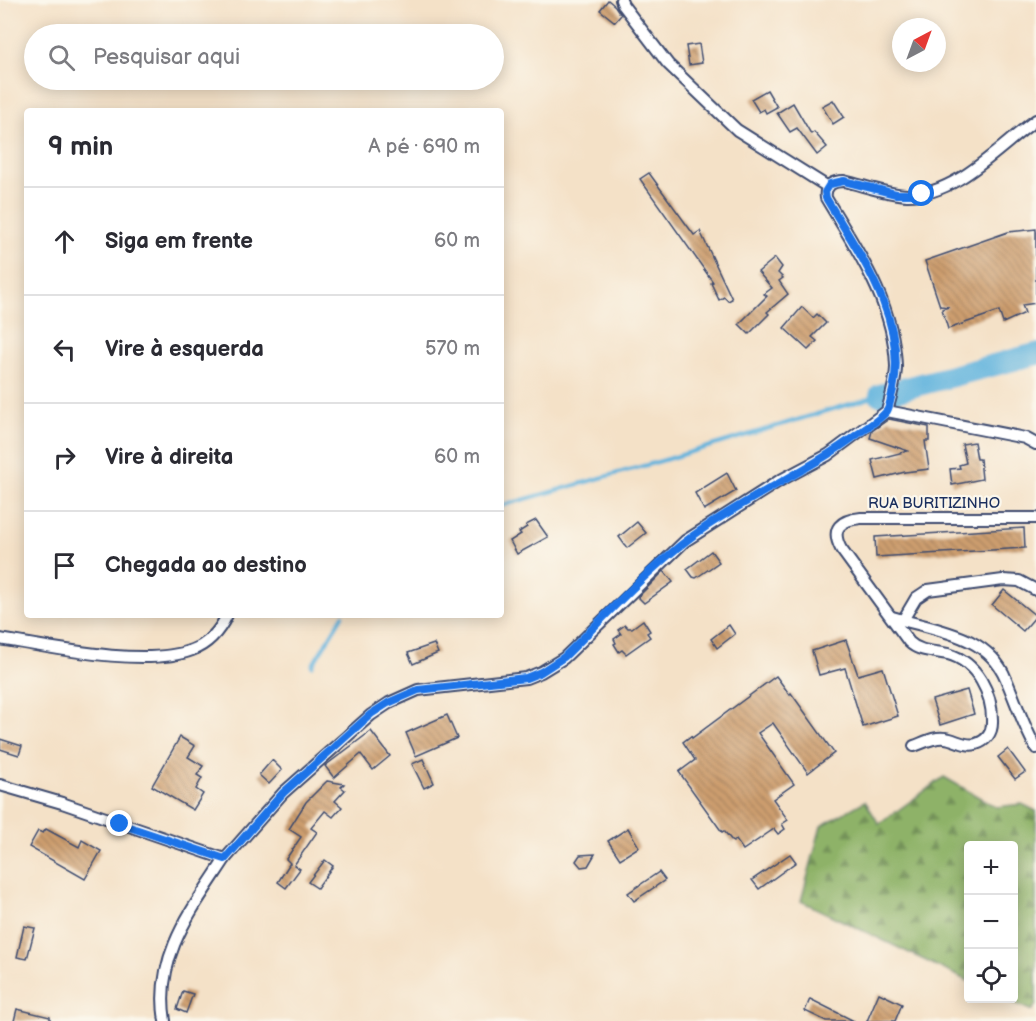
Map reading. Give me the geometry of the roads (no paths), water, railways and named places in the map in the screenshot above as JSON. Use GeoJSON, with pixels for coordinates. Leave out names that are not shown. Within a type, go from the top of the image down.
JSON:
{"type":"FeatureCollection","features":[{"type":"Feature","properties":{"kind":"street"},"geometry":{"type":"LineString","coordinates":[[621,0],[668,64],[737,130],[828,187]]}},
{"type":"Feature","properties":{"kind":"street"},"geometry":{"type":"LineString","coordinates":[[165,1021],[163,985],[165,969],[175,940],[225,859],[283,793],[371,714],[388,703],[418,690],[526,678],[553,665],[685,541],[769,487],[828,455],[887,411],[896,367],[888,312],[870,273],[826,198],[825,192],[828,187],[836,181],[844,181],[909,195],[942,189],[961,178],[1036,120]]}},
{"type":"Feature","properties":{"kind":"street"},"geometry":{"type":"LineString","coordinates":[[887,411],[1025,438],[1036,444]]}},
{"type":"Feature","properties":{"kind":"street","name":"RUA BURITIZINHO"},"geometry":{"type":"LineString","coordinates":[[897,619],[841,549],[836,538],[837,530],[844,522],[861,518],[1036,518]]}},
{"type":"Feature","properties":{"kind":"street"},"geometry":{"type":"LineString","coordinates":[[897,619],[915,598],[928,590],[1003,580],[1019,581],[1036,590]]}},
{"type":"Feature","properties":{"kind":"street"},"geometry":{"type":"LineString","coordinates":[[0,639],[92,654],[141,657],[179,654],[203,645],[216,634],[225,618]]}},
{"type":"Feature","properties":{"kind":"street"},"geometry":{"type":"LineString","coordinates":[[897,619],[915,647],[956,657],[973,668],[985,688],[991,709],[991,732],[974,745],[937,738],[914,746]]}},
{"type":"Feature","properties":{"kind":"street"},"geometry":{"type":"LineString","coordinates":[[897,619],[968,639],[988,652],[1006,678],[1020,717],[1036,748]]}},
{"type":"Feature","properties":{"kind":"street"},"geometry":{"type":"LineString","coordinates":[[0,785],[62,803],[225,859]]}},
{"type":"Feature","properties":{"kind":"waterway"},"geometry":{"type":"LineString","coordinates":[[880,395],[1036,354]]}},
{"type":"Feature","properties":{"kind":"waterway"},"geometry":{"type":"LineString","coordinates":[[504,505],[880,395]]}},
{"type":"Feature","properties":{"kind":"waterway"},"geometry":{"type":"LineString","coordinates":[[312,666],[341,618]]}}]}
